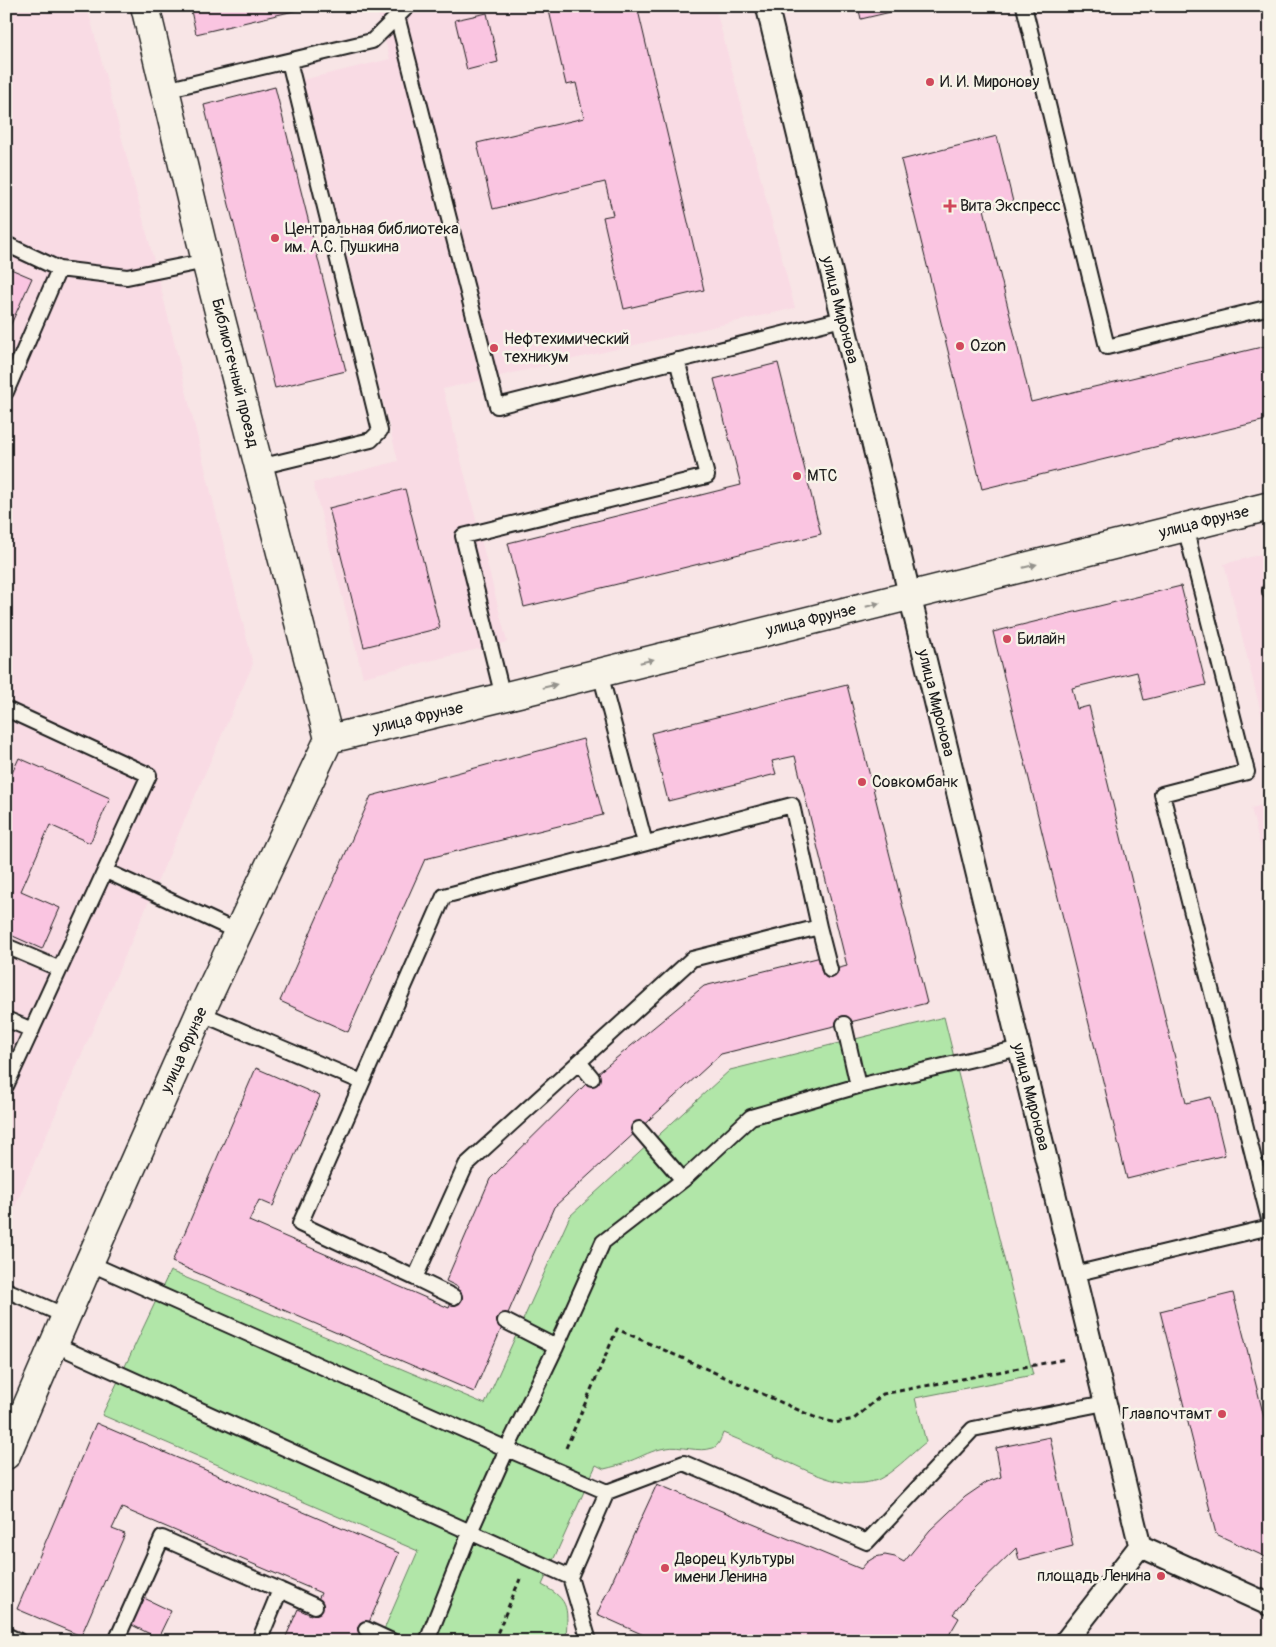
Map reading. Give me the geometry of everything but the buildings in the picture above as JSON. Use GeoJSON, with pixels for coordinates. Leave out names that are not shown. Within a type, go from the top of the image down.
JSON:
{"type":"FeatureCollection","features":[{"type":"Feature","properties":{"kind":"street","name":"Библиотечный проезд"},"geometry":{"type":"LineString","coordinates":[[145,6],[206,261],[328,739]]}},
{"type":"Feature","properties":{"kind":"street","name":"улица Миронова"},"geometry":{"type":"LineString","coordinates":[[767,6],[1140,1546]]}},
{"type":"Feature","properties":{"kind":"street","name":"улица Фрунзе"},"geometry":{"type":"LineString","coordinates":[[6,1455],[200,1013],[328,739],[503,698],[1270,506]]}},
{"type":"Feature","properties":{"kind":"street"},"geometry":{"type":"LineString","coordinates":[[1066,1641],[1140,1546],[1270,1605]]}},
{"type":"Feature","properties":{"kind":"lane"},"geometry":{"type":"LineString","coordinates":[[165,90],[372,41],[408,6]]}},
{"type":"Feature","properties":{"kind":"lane"},"geometry":{"type":"LineString","coordinates":[[1024,6],[1107,347],[1270,307]]}},
{"type":"Feature","properties":{"kind":"lane"},"geometry":{"type":"LineString","coordinates":[[397,16],[497,406],[842,319]]}},
{"type":"Feature","properties":{"kind":"lane"},"geometry":{"type":"LineString","coordinates":[[259,467],[371,440],[380,430],[289,61]]}},
{"type":"Feature","properties":{"kind":"lane"},"geometry":{"type":"LineString","coordinates":[[6,244],[59,269],[127,277],[206,261]]}},
{"type":"Feature","properties":{"kind":"lane"},"geometry":{"type":"LineString","coordinates":[[6,392],[59,269]]}},
{"type":"Feature","properties":{"kind":"lane"},"geometry":{"type":"LineString","coordinates":[[503,698],[463,536],[707,476],[676,360]]}},
{"type":"Feature","properties":{"kind":"lane"},"geometry":{"type":"LineString","coordinates":[[1074,1274],[1270,1225],[1162,794],[1247,772],[1185,527]]}},
{"type":"Feature","properties":{"kind":"lane"},"geometry":{"type":"LineString","coordinates":[[600,673],[645,843]]}},
{"type":"Feature","properties":{"kind":"lane"},"geometry":{"type":"LineString","coordinates":[[6,710],[149,775],[6,1086]]}},
{"type":"Feature","properties":{"kind":"lane"},"geometry":{"type":"LineString","coordinates":[[454,1296],[300,1224],[444,896],[792,805],[830,970]]}},
{"type":"Feature","properties":{"kind":"lane"},"geometry":{"type":"LineString","coordinates":[[106,871],[238,932]]}},
{"type":"Feature","properties":{"kind":"lane"},"geometry":{"type":"LineString","coordinates":[[415,1278],[466,1165],[692,959],[819,927]]}},
{"type":"Feature","properties":{"kind":"lane"},"geometry":{"type":"LineString","coordinates":[[6,946],[60,969]]}},
{"type":"Feature","properties":{"kind":"lane"},"geometry":{"type":"LineString","coordinates":[[200,1013],[362,1082]]}},
{"type":"Feature","properties":{"kind":"lane"},"geometry":{"type":"LineString","coordinates":[[6,1019],[32,1030]]}},
{"type":"Feature","properties":{"kind":"lane"},"geometry":{"type":"LineString","coordinates":[[844,1024],[858,1086]]}},
{"type":"Feature","properties":{"kind":"lane"},"geometry":{"type":"LineString","coordinates":[[427,1641],[470,1532],[603,1242],[683,1180],[751,1117],[858,1086],[1020,1048]]}},
{"type":"Feature","properties":{"kind":"lane"},"geometry":{"type":"LineString","coordinates":[[578,1062],[592,1078]]}},
{"type":"Feature","properties":{"kind":"lane"},"geometry":{"type":"LineString","coordinates":[[639,1129],[683,1180]]}},
{"type":"Feature","properties":{"kind":"lane"},"geometry":{"type":"LineString","coordinates":[[89,1263],[607,1492],[684,1463],[867,1542],[973,1430],[1105,1403]]}},
{"type":"Feature","properties":{"kind":"lane"},"geometry":{"type":"LineString","coordinates":[[6,1290],[66,1316]]}},
{"type":"Feature","properties":{"kind":"lane"},"geometry":{"type":"LineString","coordinates":[[505,1321],[556,1347]]}},
{"type":"Feature","properties":{"kind":"lane"},"geometry":{"type":"LineString","coordinates":[[54,1344],[570,1577]]}},
{"type":"Feature","properties":{"kind":"lane"},"geometry":{"type":"LineString","coordinates":[[589,1641],[570,1577],[607,1492]]}},
{"type":"Feature","properties":{"kind":"lane"},"geometry":{"type":"LineString","coordinates":[[116,1641],[162,1538],[315,1606]]}},
{"type":"Feature","properties":{"kind":"lane"},"geometry":{"type":"LineString","coordinates":[[259,1641],[280,1590]]}},
{"type":"Feature","properties":{"kind":"lane"},"geometry":{"type":"LineString","coordinates":[[366,1629],[392,1641]]}},
{"type":"Feature","properties":{"kind":"lane"},"geometry":{"type":"LineString","coordinates":[[6,1635],[20,1641]]}},
{"type":"Feature","properties":{"kind":"path"},"geometry":{"type":"LineString","coordinates":[[556,1470],[617,1329],[814,1417],[835,1424],[854,1419],[883,1394],[1093,1354]]}},
{"type":"Feature","properties":{"kind":"path"},"geometry":{"type":"LineString","coordinates":[[494,1641],[528,1558]]}},
{"type":"Feature","properties":{"kind":"shaded area"},"geometry":{"type":"Polygon","coordinates":[[[6,6],[87,6],[157,272],[253,664],[6,1227],[6,6]]]}},
{"type":"Feature","properties":{"kind":"shaded area","name":"Нефтехимический техникум"},"geometry":{"type":"Polygon","coordinates":[[[376,6],[715,6],[795,308],[443,389],[507,642],[363,677],[313,483],[398,461],[302,80],[390,59],[376,6]]]}},
{"type":"Feature","properties":{"kind":"shaded area"},"geometry":{"type":"Polygon","coordinates":[[[1270,552],[1270,749],[1224,564],[1270,552]]]}},
{"type":"Feature","properties":{"kind":"shaded area"},"geometry":{"type":"Polygon","coordinates":[[[1270,803],[1270,885],[1251,808],[1270,803]]]}},
{"type":"Feature","properties":{"kind":"green space"},"geometry":{"type":"Polygon","coordinates":[[[944,1017],[1033,1375],[915,1398],[926,1442],[893,1470],[874,1481],[849,1483],[825,1478],[723,1433],[718,1444],[713,1448],[701,1450],[672,1447],[604,1469],[596,1465],[542,1585],[559,1596],[566,1607],[566,1641],[379,1641],[418,1551],[102,1415],[170,1271],[485,1404],[570,1216],[730,1070],[944,1017]]]}},
{"type":"Feature","properties":{"kind":"place","name":"И. И. Миронову"},"geometry":{"type":"Point","coordinates":[930,82]}},
{"type":"Feature","properties":{"kind":"place","name":"Вита Экспресс"},"geometry":{"type":"Point","coordinates":[950,206]}},
{"type":"Feature","properties":{"kind":"place","name":"Центральная библиотека им. А.С. Пушкина"},"geometry":{"type":"Point","coordinates":[275,238]}},
{"type":"Feature","properties":{"kind":"place","name":"Ozon"},"geometry":{"type":"Point","coordinates":[960,346]}},
{"type":"Feature","properties":{"kind":"place","name":"Нефтехимический техникум"},"geometry":{"type":"Point","coordinates":[494,348]}},
{"type":"Feature","properties":{"kind":"place","name":"МТС"},"geometry":{"type":"Point","coordinates":[797,476]}},
{"type":"Feature","properties":{"kind":"place","name":"Билайн"},"geometry":{"type":"Point","coordinates":[1007,639]}},
{"type":"Feature","properties":{"kind":"place","name":"Совкомбанк"},"geometry":{"type":"Point","coordinates":[862,782]}},
{"type":"Feature","properties":{"kind":"place","name":"Главпочтамт"},"geometry":{"type":"Point","coordinates":[1222,1414]}},
{"type":"Feature","properties":{"kind":"place","name":"Дворец Культуры имени Ленина"},"geometry":{"type":"Point","coordinates":[665,1568]}},
{"type":"Feature","properties":{"kind":"place","name":"площадь Ленина"},"geometry":{"type":"Point","coordinates":[1161,1576]}}]}
